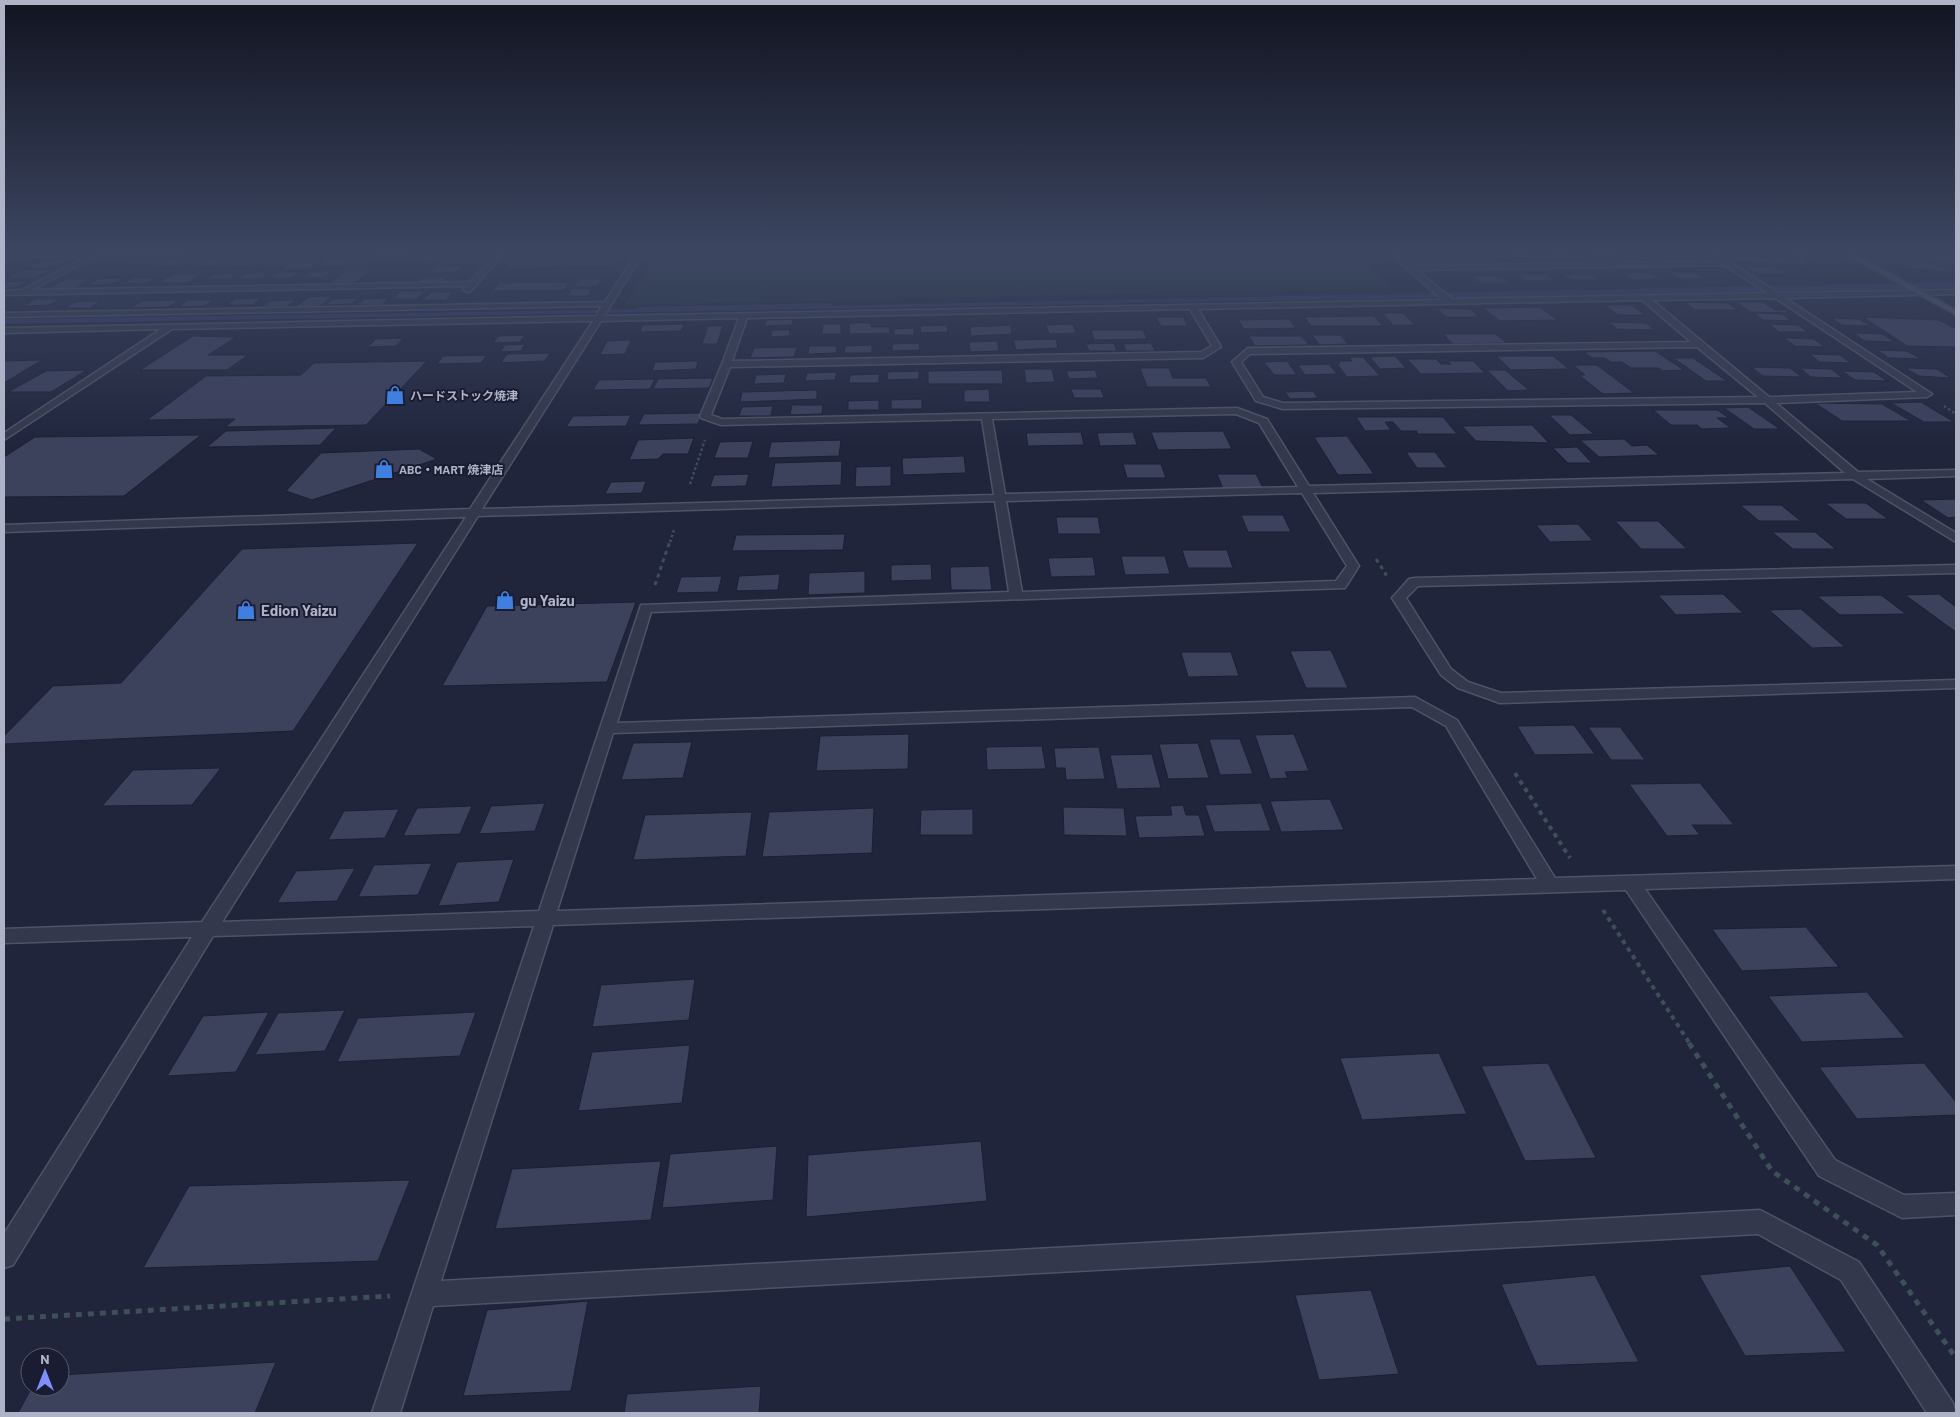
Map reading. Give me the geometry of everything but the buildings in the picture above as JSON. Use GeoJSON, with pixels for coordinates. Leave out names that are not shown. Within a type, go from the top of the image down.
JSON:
{"type":"FeatureCollection","features":[{"type":"Feature","properties":{"kind":"street"},"geometry":{"type":"LineString","coordinates":[[437,320],[442,315]]}},
{"type":"Feature","properties":{"kind":"street"},"geometry":{"type":"LineString","coordinates":[[4,1256],[208,928],[601,315]]}},
{"type":"Feature","properties":{"kind":"street"},"geometry":{"type":"LineString","coordinates":[[4,330],[738,315]]}},
{"type":"Feature","properties":{"kind":"street"},"geometry":{"type":"LineString","coordinates":[[386,1413],[646,608],[1340,585],[1353,566],[1263,421],[1237,411],[721,422],[705,416],[727,364],[744,315]]}},
{"type":"Feature","properties":{"kind":"street"},"geometry":{"type":"LineString","coordinates":[[727,364],[1203,355],[1217,347],[1198,315]]}},
{"type":"Feature","properties":{"kind":"street"},"geometry":{"type":"LineString","coordinates":[[1664,315],[1857,477],[1956,538]]}},
{"type":"Feature","properties":{"kind":"street"},"geometry":{"type":"LineString","coordinates":[[1698,344],[1248,351],[1236,362],[1259,399],[1283,406],[1767,400],[1927,394],[1806,315]]}},
{"type":"Feature","properties":{"kind":"street"},"geometry":{"type":"LineString","coordinates":[[4,437],[170,326]]}},
{"type":"Feature","properties":{"kind":"street"},"geometry":{"type":"LineString","coordinates":[[986,417],[1016,595]]}},
{"type":"Feature","properties":{"kind":"street"},"geometry":{"type":"LineString","coordinates":[[4,429],[16,429]]}},
{"type":"Feature","properties":{"kind":"street"},"geometry":{"type":"LineString","coordinates":[[4,528],[474,513],[1956,473]]}},
{"type":"Feature","properties":{"kind":"street"},"geometry":{"type":"LineString","coordinates":[[1956,569],[1414,582],[1400,598],[1446,672],[1463,685],[1500,698],[1956,684]]}},
{"type":"Feature","properties":{"kind":"street"},"geometry":{"type":"LineString","coordinates":[[608,728],[1415,702],[1452,723],[1550,885]]}},
{"type":"Feature","properties":{"kind":"street"},"geometry":{"type":"LineString","coordinates":[[4,936],[1956,872]]}},
{"type":"Feature","properties":{"kind":"street"},"geometry":{"type":"LineString","coordinates":[[1630,882],[1827,1168],[1902,1207],[1956,1204]]}},
{"type":"Feature","properties":{"kind":"street"},"geometry":{"type":"LineString","coordinates":[[426,1294],[1760,1222],[1850,1271],[1943,1413]]}},
{"type":"Feature","properties":{"kind":"path"},"geometry":{"type":"LineString","coordinates":[[1371,551],[1386,574],[1381,581]]}},
{"type":"Feature","properties":{"kind":"path"},"geometry":{"type":"LineString","coordinates":[[1514,770],[1772,1171],[1877,1245],[1956,1358]]}},
{"type":"Feature","properties":{"kind":"path"},"geometry":{"type":"LineString","coordinates":[[4,1318],[426,1294]]}},
{"type":"Feature","properties":{"kind":"water"},"geometry":{"type":"Polygon","coordinates":[[[258,315],[485,315],[4,324],[4,319],[258,315]]]}},
{"type":"Feature","properties":{"kind":"place","name":"ハードストック焼津"},"geometry":{"type":"Point","coordinates":[395,395]}},
{"type":"Feature","properties":{"kind":"place","name":"ABC・MART 焼津店"},"geometry":{"type":"Point","coordinates":[384,469]}},
{"type":"Feature","properties":{"kind":"place","name":"gu Yaizu"},"geometry":{"type":"Point","coordinates":[505,600]}},
{"type":"Feature","properties":{"kind":"place","name":"Edion Yaizu"},"geometry":{"type":"Point","coordinates":[246,610]}}]}
